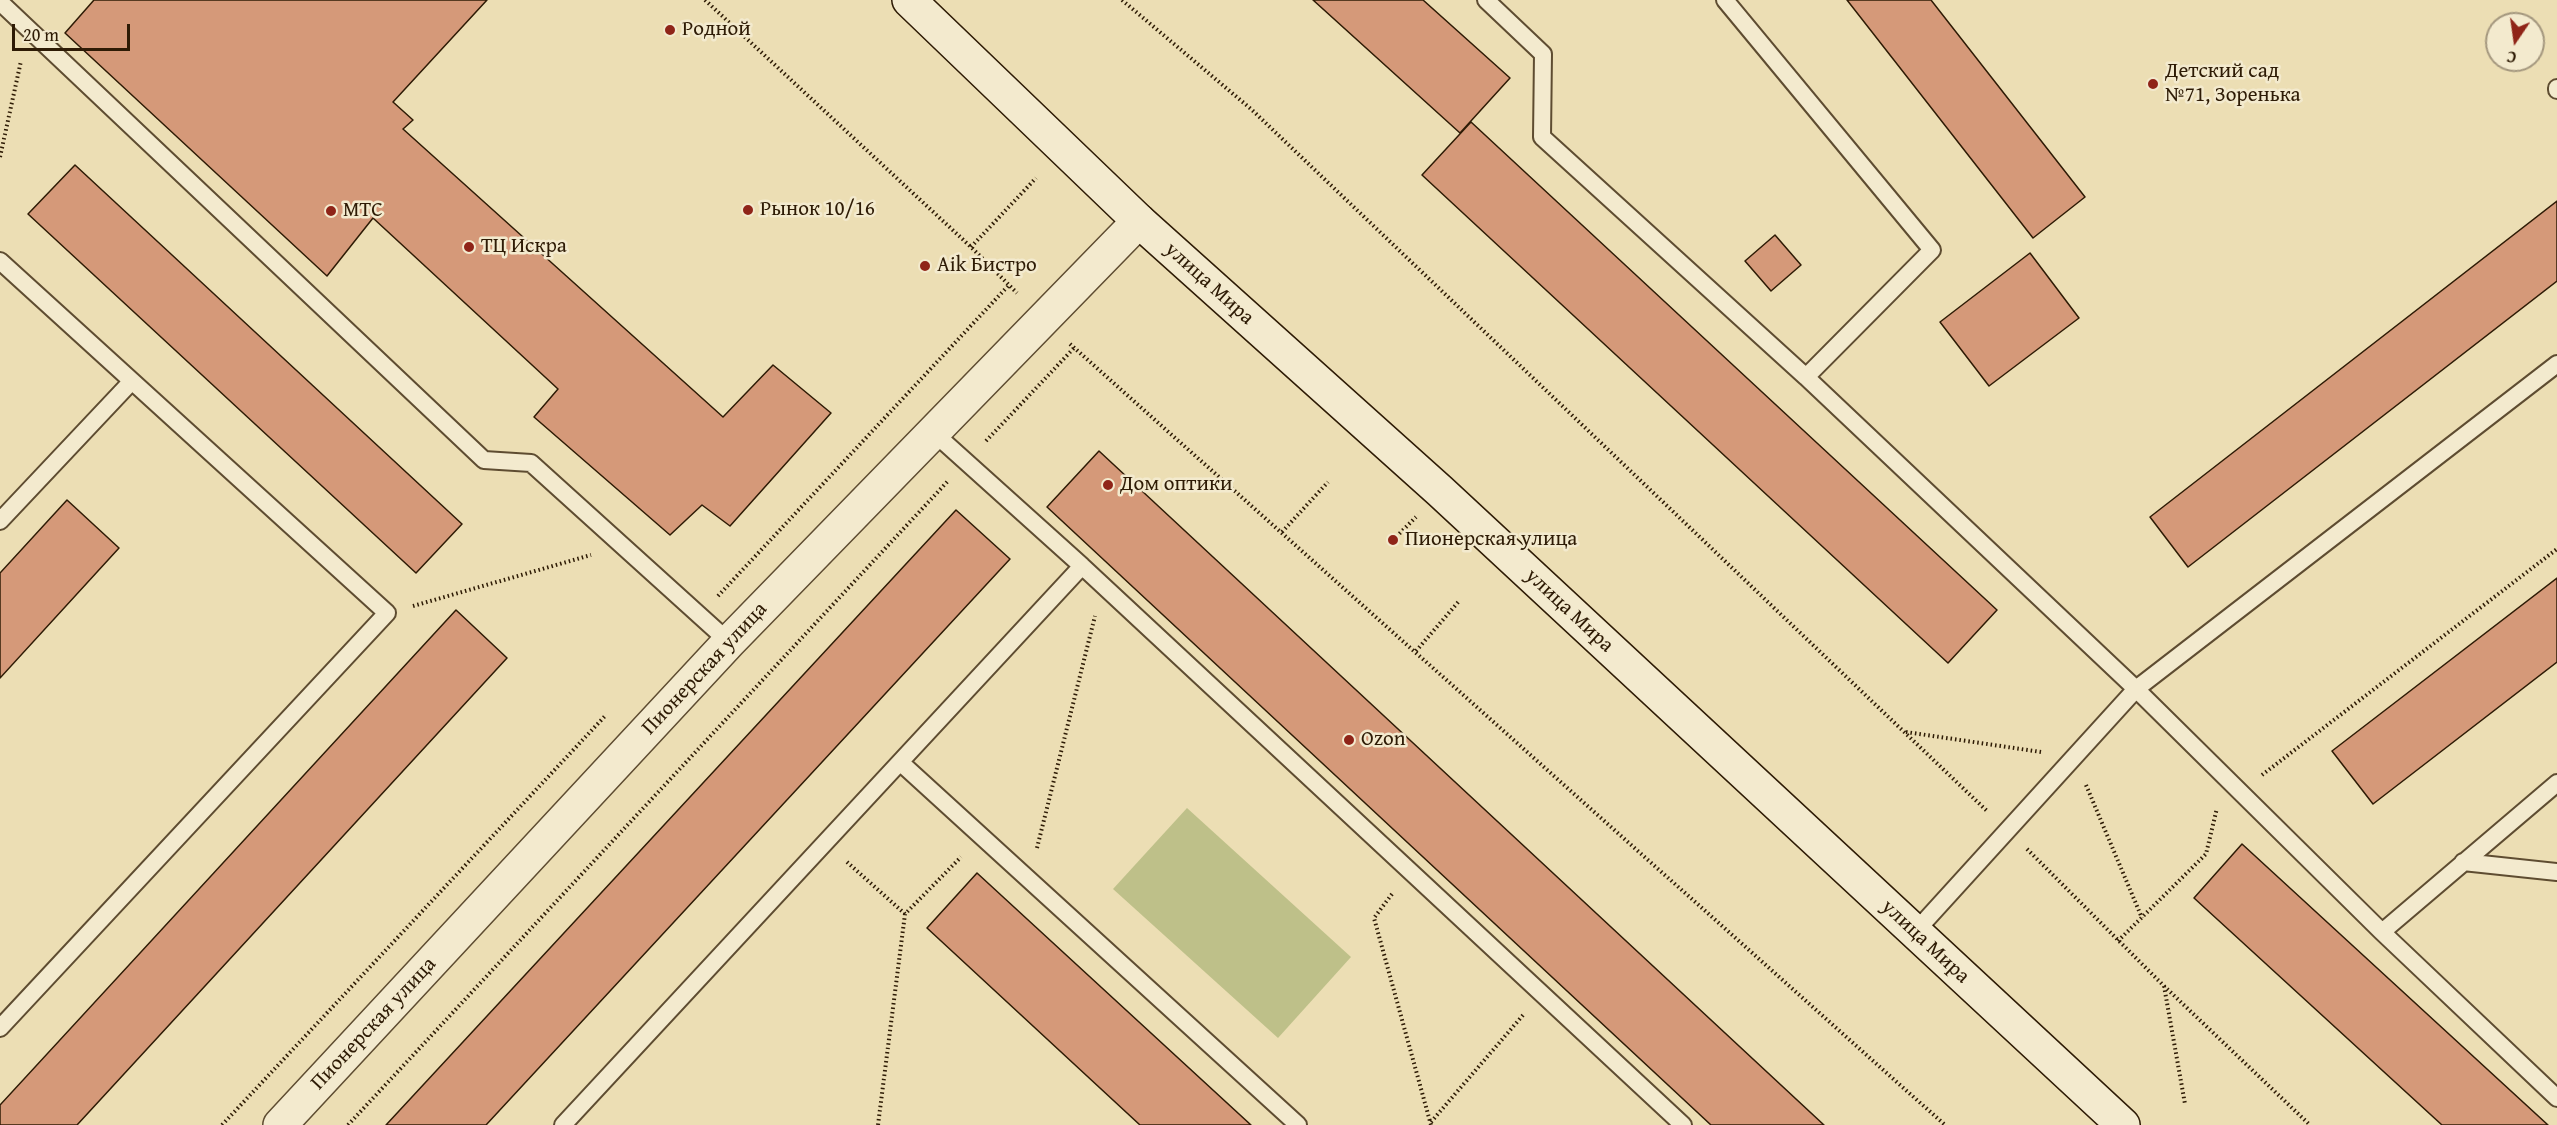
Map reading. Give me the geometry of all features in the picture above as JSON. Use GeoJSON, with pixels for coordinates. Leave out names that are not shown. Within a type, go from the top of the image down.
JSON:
{"type":"FeatureCollection","features":[{"type":"Feature","properties":{"kind":"street","name":"улица Мира"},"geometry":{"type":"LineString","coordinates":[[909,0],[1139,221],[1440,491],[2123,1125]]}},
{"type":"Feature","properties":{"kind":"street","name":"Пионерская улица"},"geometry":{"type":"LineString","coordinates":[[280,1125],[729,642],[1139,221]]}},
{"type":"Feature","properties":{"kind":"lane"},"geometry":{"type":"LineString","coordinates":[[1486,0],[1543,54],[1542,137],[1806,377],[2136,689],[2382,932],[2557,1098]]}},
{"type":"Feature","properties":{"kind":"lane"},"geometry":{"type":"LineString","coordinates":[[1725,0],[1932,250],[1806,377]]}},
{"type":"Feature","properties":{"kind":"lane"},"geometry":{"type":"LineString","coordinates":[[0,2],[484,460],[531,463],[729,642]]}},
{"type":"Feature","properties":{"kind":"lane"},"geometry":{"type":"LineString","coordinates":[[0,261],[387,613],[0,1028]]}},
{"type":"Feature","properties":{"kind":"lane"},"geometry":{"type":"LineString","coordinates":[[1916,932],[2136,689],[2557,364]]}},
{"type":"Feature","properties":{"kind":"lane"},"geometry":{"type":"LineString","coordinates":[[0,521],[131,382]]}},
{"type":"Feature","properties":{"kind":"lane"},"geometry":{"type":"LineString","coordinates":[[933,432],[1103,585],[1683,1125]]}},
{"type":"Feature","properties":{"kind":"lane"},"geometry":{"type":"LineString","coordinates":[[564,1125],[1082,566]]}},
{"type":"Feature","properties":{"kind":"lane"},"geometry":{"type":"LineString","coordinates":[[900,762],[1298,1125]]}},
{"type":"Feature","properties":{"kind":"lane"},"geometry":{"type":"LineString","coordinates":[[2382,932],[2557,783]]}},
{"type":"Feature","properties":{"kind":"lane"},"geometry":{"type":"LineString","coordinates":[[2463,862],[2557,872]]}},
{"type":"Feature","properties":{"kind":"path"},"geometry":{"type":"LineString","coordinates":[[705,0],[971,247],[1042,320],[1945,1125]]}},
{"type":"Feature","properties":{"kind":"path"},"geometry":{"type":"LineString","coordinates":[[1122,0],[1251,109],[2008,830],[2164,986],[2310,1125]]}},
{"type":"Feature","properties":{"kind":"path"},"geometry":{"type":"LineString","coordinates":[[0,157],[28,28]]}},
{"type":"Feature","properties":{"kind":"path"},"geometry":{"type":"LineString","coordinates":[[971,247],[1036,178]]}},
{"type":"Feature","properties":{"kind":"path"},"geometry":{"type":"LineString","coordinates":[[348,1125],[1074,348]]}},
{"type":"Feature","properties":{"kind":"path"},"geometry":{"type":"LineString","coordinates":[[1282,532],[1328,482]]}},
{"type":"Feature","properties":{"kind":"path"},"geometry":{"type":"LineString","coordinates":[[387,613],[623,546]]}},
{"type":"Feature","properties":{"kind":"path"},"geometry":{"type":"LineString","coordinates":[[2240,792],[2557,549]]}},
{"type":"Feature","properties":{"kind":"path"},"geometry":{"type":"LineString","coordinates":[[1029,880],[1103,585]]}},
{"type":"Feature","properties":{"kind":"path"},"geometry":{"type":"LineString","coordinates":[[1416,652],[1460,600]]}},
{"type":"Feature","properties":{"kind":"path"},"geometry":{"type":"LineString","coordinates":[[1904,732],[2074,757],[2142,918]]}},
{"type":"Feature","properties":{"kind":"path"},"geometry":{"type":"LineString","coordinates":[[2118,941],[2206,854],[2224,776]]}},
{"type":"Feature","properties":{"kind":"path"},"geometry":{"type":"LineString","coordinates":[[878,1125],[905,914],[981,837]]}},
{"type":"Feature","properties":{"kind":"path"},"geometry":{"type":"LineString","coordinates":[[825,843],[905,914]]}},
{"type":"Feature","properties":{"kind":"path"},"geometry":{"type":"LineString","coordinates":[[1409,870],[1374,918],[1431,1124]]}},
{"type":"Feature","properties":{"kind":"path"},"geometry":{"type":"LineString","coordinates":[[2164,986],[2185,1104]]}},
{"type":"Feature","properties":{"kind":"path"},"geometry":{"type":"LineString","coordinates":[[1431,1124],[1542,994]]}},
{"type":"Feature","properties":{"kind":"green space"},"geometry":{"type":"Polygon","coordinates":[[[1187,808],[1351,957],[1278,1038],[1113,889],[1187,808]]]}},
{"type":"Feature","properties":{"kind":"building","name":"ТЦ Искра"},"geometry":{"type":"Polygon","coordinates":[[[94,0],[487,0],[393,102],[413,120],[403,129],[723,417],[773,365],[831,413],[730,526],[702,505],[670,535],[534,417],[558,389],[373,218],[327,276],[65,33],[94,0]]]}},
{"type":"Feature","properties":{"kind":"building"},"geometry":{"type":"Polygon","coordinates":[[[1313,0],[1423,0],[1510,78],[1460,133],[1313,0]]]}},
{"type":"Feature","properties":{"kind":"building"},"geometry":{"type":"Polygon","coordinates":[[[1847,0],[1931,0],[2085,197],[2033,238],[1847,0]]]}},
{"type":"Feature","properties":{"kind":"building"},"geometry":{"type":"Polygon","coordinates":[[[1471,122],[1997,610],[1948,663],[1422,175],[1471,122]]]}},
{"type":"Feature","properties":{"kind":"building"},"geometry":{"type":"Polygon","coordinates":[[[75,165],[462,524],[416,573],[28,214],[75,165]]]}},
{"type":"Feature","properties":{"kind":"building"},"geometry":{"type":"Polygon","coordinates":[[[2557,201],[2557,281],[2188,567],[2150,517],[2557,201]]]}},
{"type":"Feature","properties":{"kind":"building"},"geometry":{"type":"Polygon","coordinates":[[[1775,235],[1801,265],[1771,291],[1745,261],[1775,235]]]}},
{"type":"Feature","properties":{"kind":"building"},"geometry":{"type":"Polygon","coordinates":[[[2030,253],[2079,318],[1989,386],[1940,322],[2030,253]]]}},
{"type":"Feature","properties":{"kind":"building"},"geometry":{"type":"Polygon","coordinates":[[[1099,451],[1824,1125],[1711,1125],[1047,507],[1099,451]]]}},
{"type":"Feature","properties":{"kind":"building"},"geometry":{"type":"Polygon","coordinates":[[[67,500],[119,548],[0,678],[0,573],[67,500]]]}},
{"type":"Feature","properties":{"kind":"building"},"geometry":{"type":"Polygon","coordinates":[[[956,510],[1010,559],[486,1125],[386,1125],[956,510]]]}},
{"type":"Feature","properties":{"kind":"building"},"geometry":{"type":"Polygon","coordinates":[[[2557,578],[2557,662],[2373,804],[2332,751],[2557,578]]]}},
{"type":"Feature","properties":{"kind":"building"},"geometry":{"type":"Polygon","coordinates":[[[456,610],[507,658],[77,1125],[0,1125],[0,1105],[456,610]]]}},
{"type":"Feature","properties":{"kind":"building"},"geometry":{"type":"Polygon","coordinates":[[[2242,844],[2548,1125],[2442,1125],[2194,898],[2242,844]]]}},
{"type":"Feature","properties":{"kind":"building"},"geometry":{"type":"Polygon","coordinates":[[[977,873],[1251,1125],[1140,1125],[927,928],[977,873]]]}},
{"type":"Feature","properties":{"kind":"place","name":"Родной"},"geometry":{"type":"Point","coordinates":[670,30]}},
{"type":"Feature","properties":{"kind":"place","name":"Детский сад №71, Зоренька"},"geometry":{"type":"Point","coordinates":[2153,84]}},
{"type":"Feature","properties":{"kind":"place","name":"Рынок 10/16"},"geometry":{"type":"Point","coordinates":[748,210]}},
{"type":"Feature","properties":{"kind":"place","name":"МТС"},"geometry":{"type":"Point","coordinates":[331,211]}},
{"type":"Feature","properties":{"kind":"place","name":"ТЦ Искра"},"geometry":{"type":"Point","coordinates":[469,247]}},
{"type":"Feature","properties":{"kind":"place","name":"Aik Бистро"},"geometry":{"type":"Point","coordinates":[925,266]}},
{"type":"Feature","properties":{"kind":"place","name":"Дом оптики"},"geometry":{"type":"Point","coordinates":[1108,485]}},
{"type":"Feature","properties":{"kind":"place","name":"Пионерская улица"},"geometry":{"type":"Point","coordinates":[1393,540]}},
{"type":"Feature","properties":{"kind":"place","name":"Ozon"},"geometry":{"type":"Point","coordinates":[1349,740]}}]}
